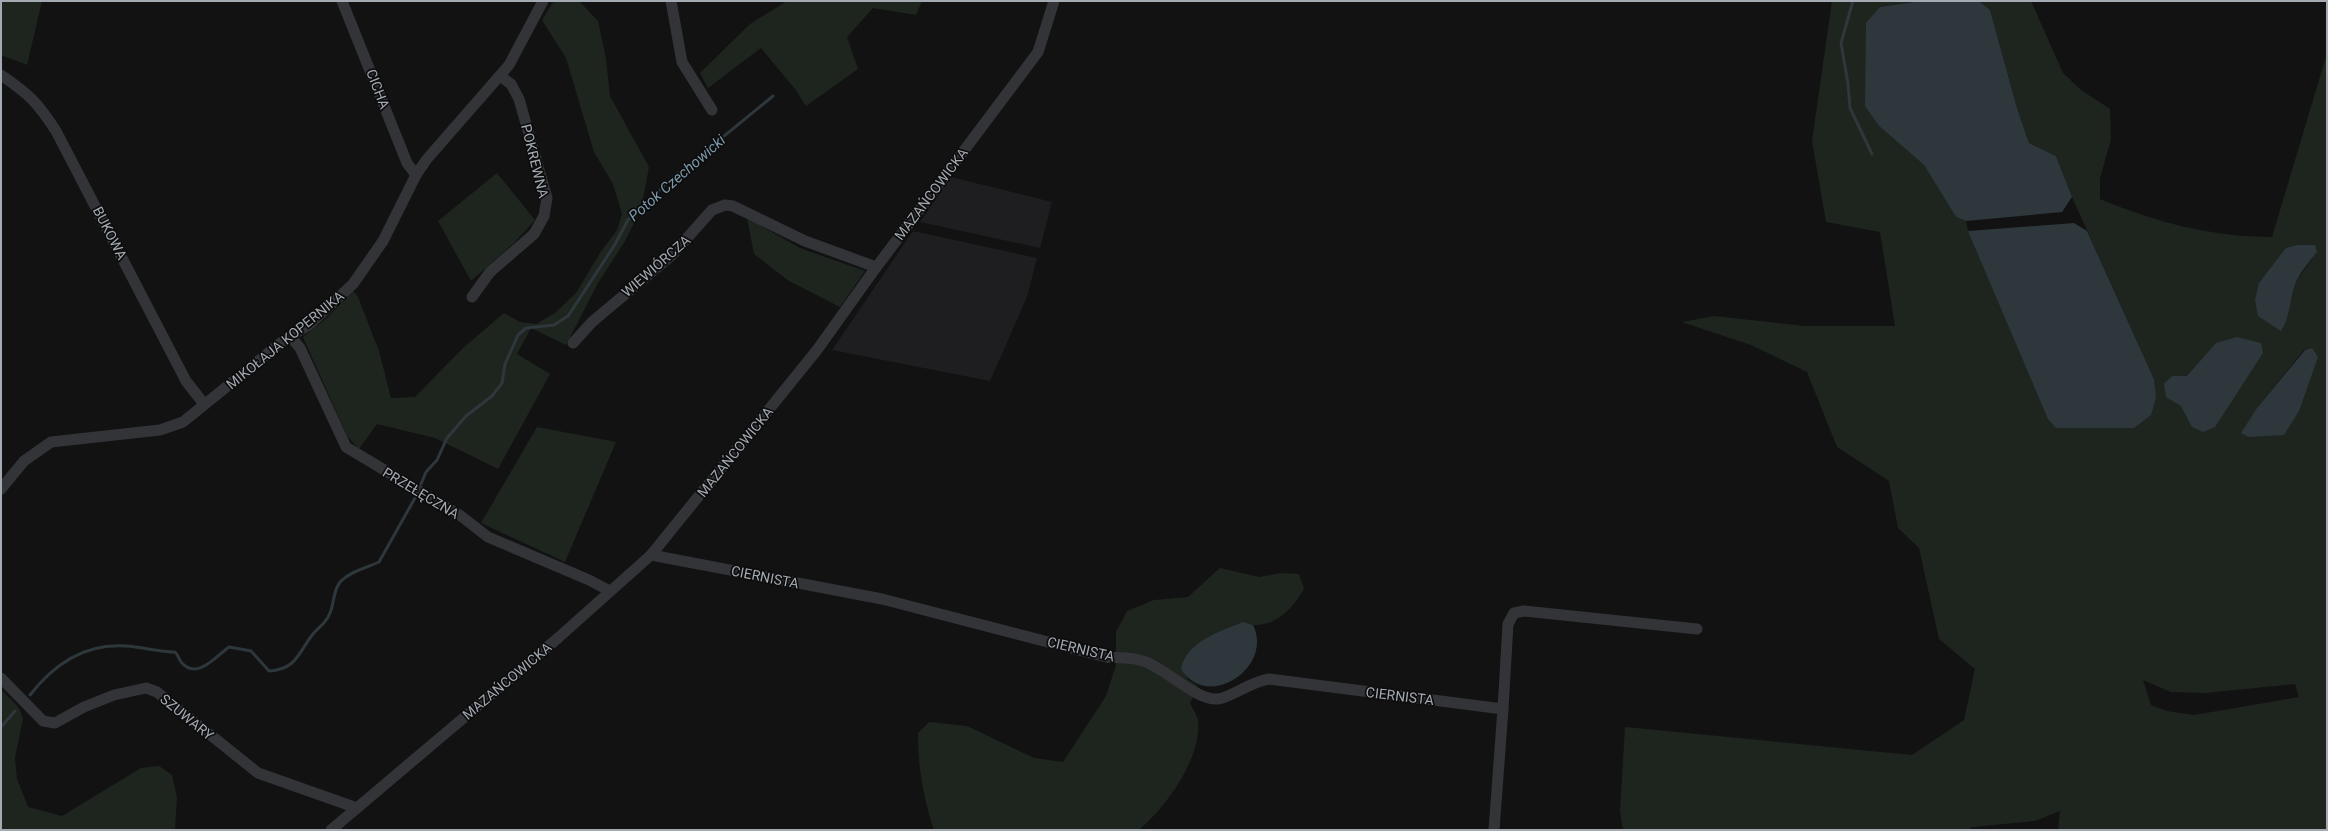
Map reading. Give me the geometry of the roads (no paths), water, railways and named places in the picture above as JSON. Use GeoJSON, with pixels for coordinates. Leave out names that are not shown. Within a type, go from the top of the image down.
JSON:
{"type":"FeatureCollection","features":[{"type":"Feature","properties":{"kind":"street","name":"CICHA"},"geometry":{"type":"LineString","coordinates":[[342,1],[407,163],[416,175]]}},
{"type":"Feature","properties":{"kind":"street","name":"MIKOŁAJA KOPERNIKA"},"geometry":{"type":"LineString","coordinates":[[1,489],[24,461],[51,442],[160,430],[183,422],[290,336],[310,324],[335,302],[365,269],[383,241],[416,175],[427,159],[509,65],[543,1]]}},
{"type":"Feature","properties":{"kind":"street"},"geometry":{"type":"LineString","coordinates":[[671,1],[682,62],[712,110]]}},
{"type":"Feature","properties":{"kind":"street","name":"MAZAŃCOWICKA"},"geometry":{"type":"LineString","coordinates":[[331,830],[558,638],[651,555],[817,350],[876,267],[1038,52],[1054,1]]}},
{"type":"Feature","properties":{"kind":"street","name":"BUKOWA"},"geometry":{"type":"LineString","coordinates":[[1,75],[26,92],[40,106],[52,125],[80,175],[186,380],[204,404]]}},
{"type":"Feature","properties":{"kind":"street","name":"POKREWNA"},"geometry":{"type":"LineString","coordinates":[[472,296],[490,272],[534,234],[544,216],[547,198],[519,99],[511,84],[500,76]]}},
{"type":"Feature","properties":{"kind":"street","name":"WIEWIÓRCZA"},"geometry":{"type":"LineString","coordinates":[[573,343],[592,322],[672,255],[712,210],[719,206],[733,206],[805,241],[876,267]]}},
{"type":"Feature","properties":{"kind":"street","name":"PRZEŁĘCZNA"},"geometry":{"type":"LineString","coordinates":[[290,336],[300,348],[346,447],[461,516],[488,537],[589,580],[610,591]]}},
{"type":"Feature","properties":{"kind":"street","name":"CIERNISTA"},"geometry":{"type":"LineString","coordinates":[[651,555],[882,599],[1106,657],[1142,661],[1175,678],[1199,696],[1218,699],[1255,681],[1269,679],[1503,710]]}},
{"type":"Feature","properties":{"kind":"street"},"geometry":{"type":"LineString","coordinates":[[1494,830],[1508,624],[1514,613],[1524,611],[1697,629]]}},
{"type":"Feature","properties":{"kind":"street","name":"SZUWARY"},"geometry":{"type":"LineString","coordinates":[[1,678],[43,721],[55,723],[84,707],[114,695],[146,688],[157,692],[258,773],[357,808]]}},
{"type":"Feature","properties":{"kind":"waterway"},"geometry":{"type":"LineString","coordinates":[[1853,1],[1841,43],[1848,84],[1850,108],[1872,154]]}},
{"type":"Feature","properties":{"kind":"waterway","name":"Potok Czechowicki"},"geometry":{"type":"LineString","coordinates":[[421,484],[426,472],[437,460],[447,438],[466,416],[492,396],[502,383],[505,364],[518,335],[526,328],[554,325],[568,316],[614,246],[628,220],[669,181],[773,96]]}},
{"type":"Feature","properties":{"kind":"waterway","name":"Potok Czechowicki"},"geometry":{"type":"LineString","coordinates":[[30,695],[39,684],[60,665],[84,652],[111,646],[126,646],[175,652],[181,662],[187,667],[193,669],[206,665],[229,647],[251,651],[269,671],[286,667],[296,659],[313,634],[328,618],[336,589],[341,581],[354,572],[379,562],[415,498]]}},
{"type":"Feature","properties":{"kind":"waterway","name":"Potok Czechowicki"},"geometry":{"type":"LineString","coordinates":[[1,727],[15,711]]}}]}
